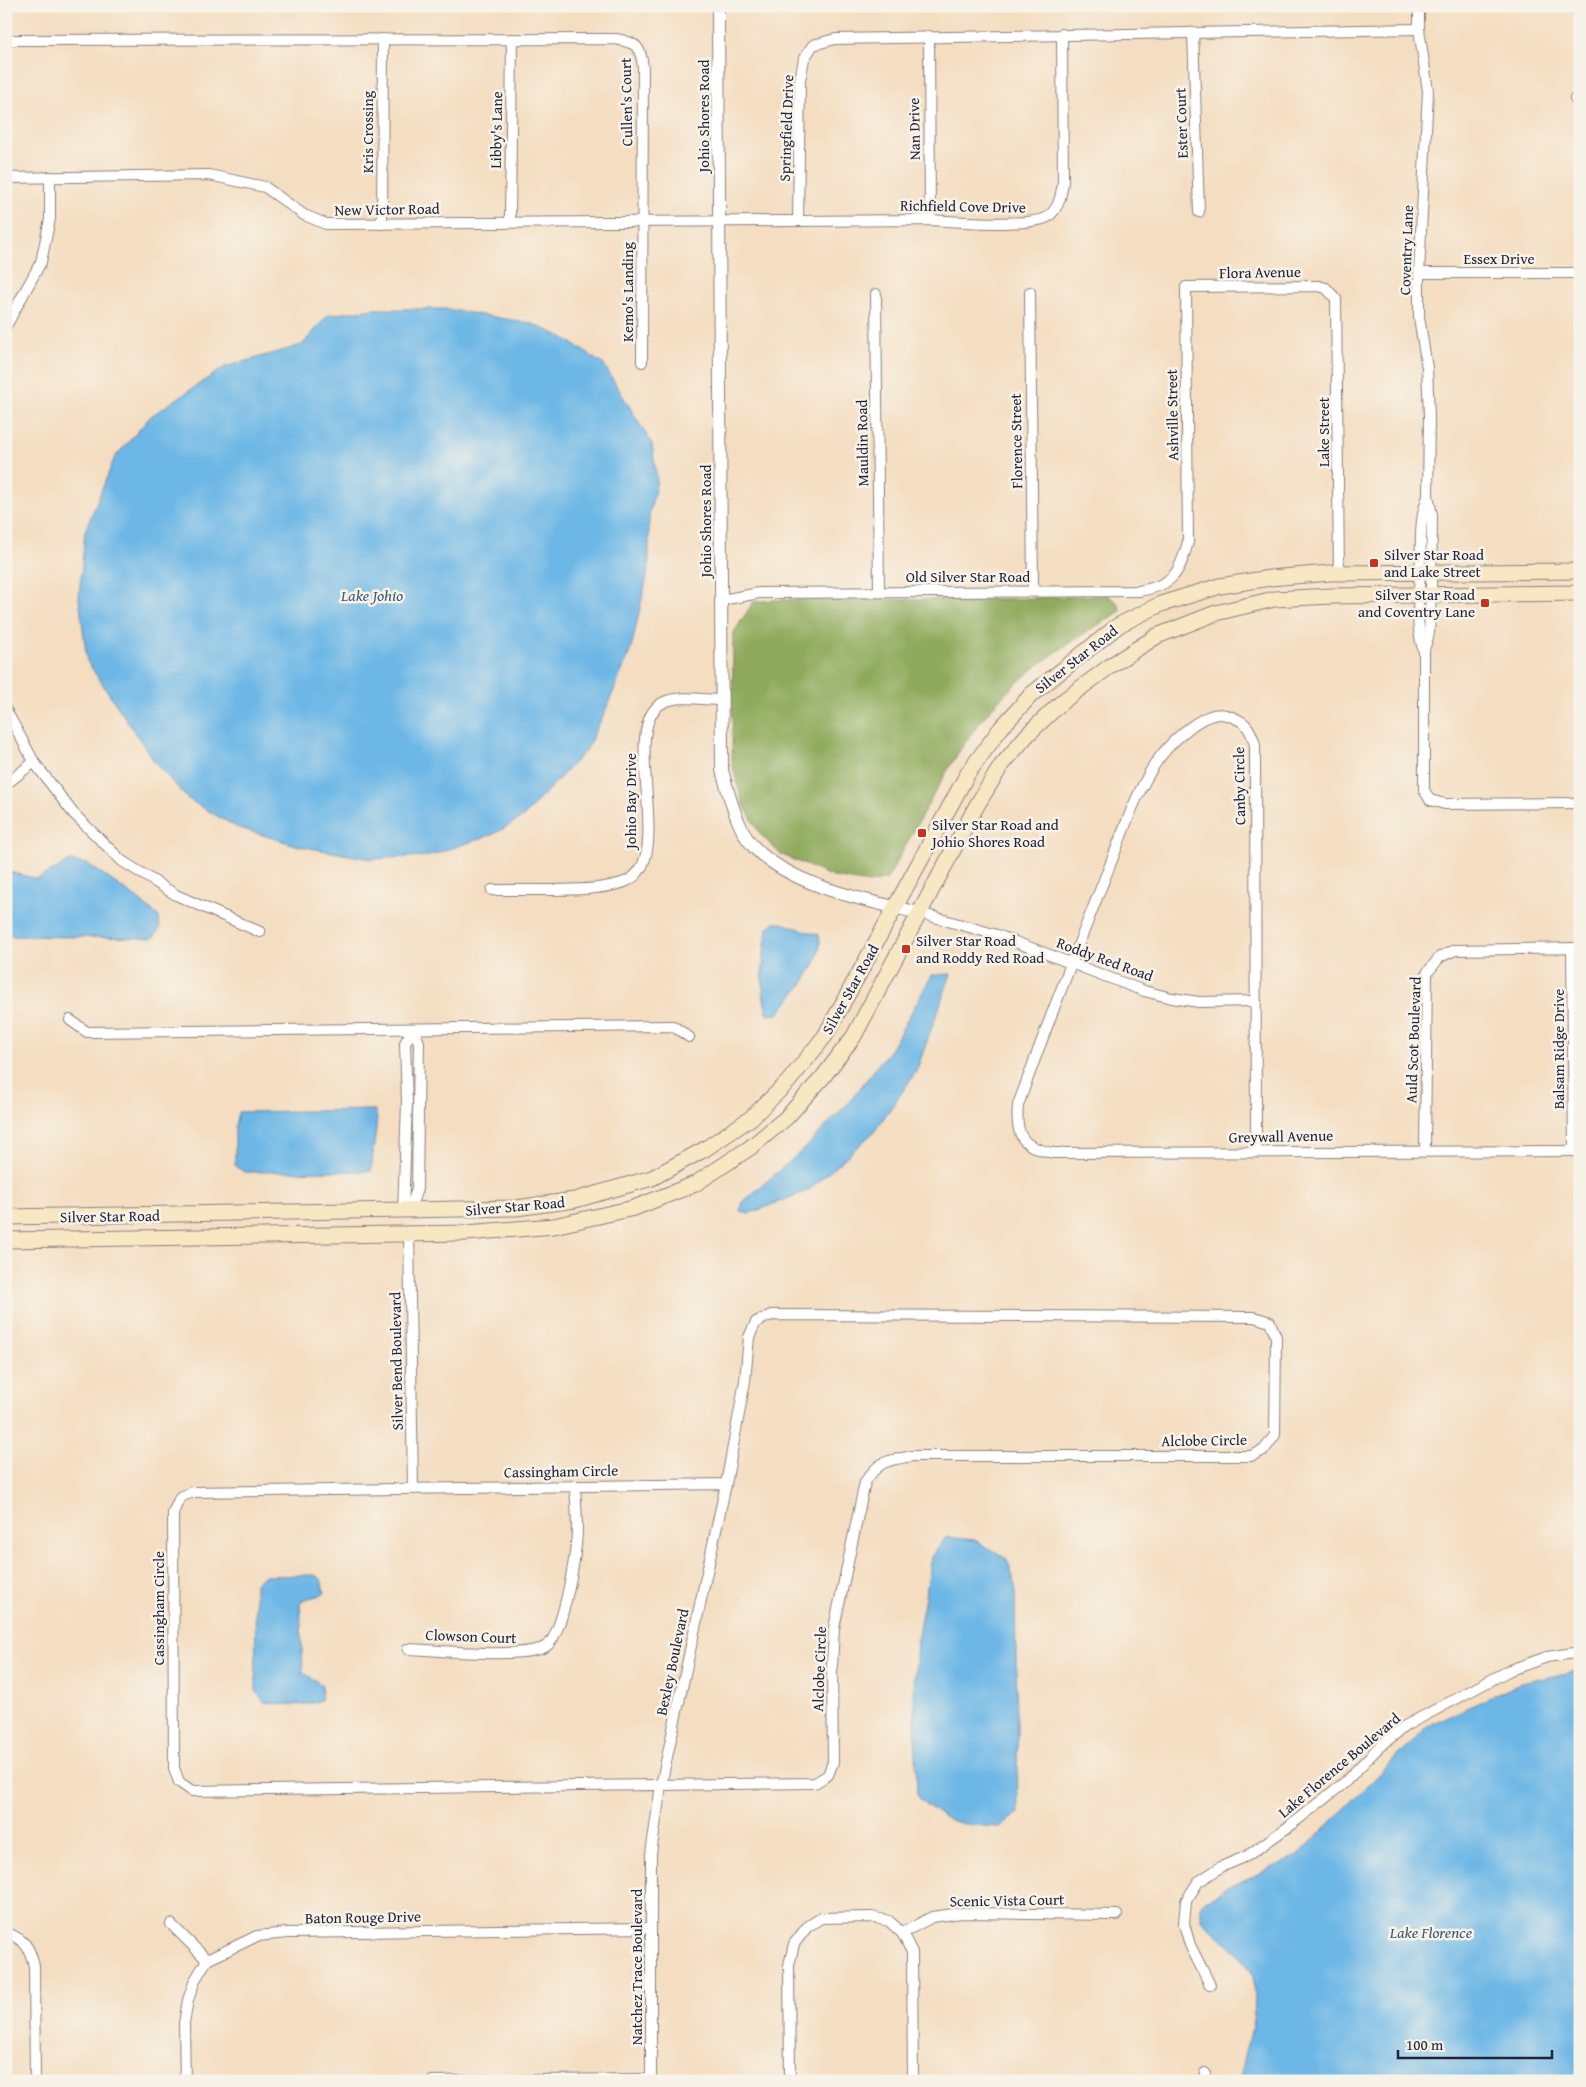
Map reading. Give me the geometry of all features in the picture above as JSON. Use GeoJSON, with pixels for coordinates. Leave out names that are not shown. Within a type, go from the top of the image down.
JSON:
{"type":"FeatureCollection","features":[{"type":"Feature","properties":{"kind":"main road","name":"Silver Star Road"},"geometry":{"type":"LineString","coordinates":[[6,1217],[406,1212],[516,1208],[575,1200],[652,1178],[706,1149],[751,1118],[788,1082],[824,1036],[968,773],[1001,728],[1032,694],[1090,646],[1119,625],[1161,604],[1220,586],[1270,578],[1339,573],[1580,571]]}},
{"type":"Feature","properties":{"kind":"main road","name":"Silver Star Road"},"geometry":{"type":"LineString","coordinates":[[6,1240],[466,1233],[554,1226],[634,1208],[695,1184],[751,1147],[786,1118],[823,1077],[854,1036],[1001,766],[1028,734],[1063,701],[1113,664],[1157,636],[1216,613],[1274,599],[1425,594],[1580,593]]}},
{"type":"Feature","properties":{"kind":"main road"},"geometry":{"type":"LineString","coordinates":[[409,1233],[425,1221],[434,1219],[512,1216],[555,1212],[575,1200]]}},
{"type":"Feature","properties":{"kind":"main road"},"geometry":{"type":"LineString","coordinates":[[261,1235],[263,1225],[395,1222],[403,1219],[406,1212]]}},
{"type":"Feature","properties":{"kind":"main road"},"geometry":{"type":"LineString","coordinates":[[6,1226],[15,1226],[24,1217]]}},
{"type":"Feature","properties":{"kind":"street","name":"Johio Shores Road"},"geometry":{"type":"LineString","coordinates":[[718,6],[722,600],[720,700],[722,770],[733,808],[751,844],[779,868],[813,884],[920,913]]}},
{"type":"Feature","properties":{"kind":"street","name":"Coventry Lane"},"geometry":{"type":"LineString","coordinates":[[1418,6],[1419,29],[1428,91],[1419,273],[1419,317],[1427,368],[1430,415],[1428,495],[1432,515],[1425,594],[1418,634],[1424,650],[1424,790],[1430,800],[1445,804],[1580,803]]}},
{"type":"Feature","properties":{"kind":"street","name":"Springfield Drive"},"geometry":{"type":"LineString","coordinates":[[798,221],[800,80],[804,59],[813,45],[835,39],[929,36],[1419,29]]}},
{"type":"Feature","properties":{"kind":"street","name":"Ester Court"},"geometry":{"type":"LineString","coordinates":[[1194,32],[1199,212]]}},
{"type":"Feature","properties":{"kind":"street","name":"Richfield Cove Drive"},"geometry":{"type":"LineString","coordinates":[[720,222],[930,220],[1030,223],[1047,218],[1059,205],[1063,182],[1062,34]]}},
{"type":"Feature","properties":{"kind":"street","name":"Nan Drive"},"geometry":{"type":"LineString","coordinates":[[929,36],[930,220]]}},
{"type":"Feature","properties":{"kind":"street","name":"Kris Crossing"},"geometry":{"type":"LineString","coordinates":[[382,224],[383,39]]}},
{"type":"Feature","properties":{"kind":"street","name":"Libby's Lane"},"geometry":{"type":"LineString","coordinates":[[510,222],[512,39]]}},
{"type":"Feature","properties":{"kind":"street","name":"Cullen's Court"},"geometry":{"type":"LineString","coordinates":[[6,40],[616,39],[633,42],[642,53],[641,221]]}},
{"type":"Feature","properties":{"kind":"street","name":"New Victor Road"},"geometry":{"type":"LineString","coordinates":[[6,178],[209,175],[265,187],[304,215],[326,224],[720,222]]}},
{"type":"Feature","properties":{"kind":"street"},"geometry":{"type":"LineString","coordinates":[[6,326],[41,262],[50,219],[50,177]]}},
{"type":"Feature","properties":{"kind":"street","name":"Kemo's Landing"},"geometry":{"type":"LineString","coordinates":[[641,221],[642,362]]}},
{"type":"Feature","properties":{"kind":"street","name":"Essex Drive"},"geometry":{"type":"LineString","coordinates":[[1419,273],[1580,273]]}},
{"type":"Feature","properties":{"kind":"street","name":"Flora Avenue"},"geometry":{"type":"LineString","coordinates":[[1186,288],[1319,286],[1332,293]]}},
{"type":"Feature","properties":{"kind":"street","name":"Ashville Street"},"geometry":{"type":"LineString","coordinates":[[1186,288],[1188,542]]}},
{"type":"Feature","properties":{"kind":"street","name":"Florence Street"},"geometry":{"type":"LineString","coordinates":[[1030,292],[1033,590]]}},
{"type":"Feature","properties":{"kind":"street","name":"Lake Street"},"geometry":{"type":"LineString","coordinates":[[1332,293],[1336,299],[1338,311],[1339,573]]}},
{"type":"Feature","properties":{"kind":"street","name":"Mauldin Road"},"geometry":{"type":"LineString","coordinates":[[876,294],[879,591]]}},
{"type":"Feature","properties":{"kind":"street","name":"Old Silver Star Road"},"geometry":{"type":"LineString","coordinates":[[722,600],[759,593],[1033,590],[1139,591],[1160,588],[1177,572],[1188,542]]}},
{"type":"Feature","properties":{"kind":"street","name":"Johio Bay Drive"},"geometry":{"type":"LineString","coordinates":[[492,890],[604,888],[629,880],[643,864],[648,842],[645,733],[650,714],[664,702],[682,699],[720,700]]}},
{"type":"Feature","properties":{"kind":"street"},"geometry":{"type":"LineString","coordinates":[[6,710],[34,762],[73,813],[122,861],[176,895],[260,932]]}},
{"type":"Feature","properties":{"kind":"street","name":"Canby Circle"},"geometry":{"type":"LineString","coordinates":[[1018,1105],[1071,962],[1137,799],[1155,764],[1176,740],[1204,718],[1222,714],[1240,719],[1251,729],[1255,745],[1256,1151]]}},
{"type":"Feature","properties":{"kind":"street"},"geometry":{"type":"LineString","coordinates":[[6,782],[10,782],[34,762]]}},
{"type":"Feature","properties":{"kind":"street","name":"Roddy Red Road"},"geometry":{"type":"LineString","coordinates":[[920,913],[997,935],[1144,991],[1199,1002],[1256,1001]]}},
{"type":"Feature","properties":{"kind":"street","name":"Auld Scot Boulevard"},"geometry":{"type":"LineString","coordinates":[[1425,1150],[1427,973],[1440,957],[1455,950],[1576,948]]}},
{"type":"Feature","properties":{"kind":"street","name":"Balsam Ridge Drive"},"geometry":{"type":"LineString","coordinates":[[1576,948],[1577,1150]]}},
{"type":"Feature","properties":{"kind":"street"},"geometry":{"type":"LineString","coordinates":[[70,1020],[87,1032],[673,1026],[689,1037]]}},
{"type":"Feature","properties":{"kind":"street"},"geometry":{"type":"LineString","coordinates":[[406,1212],[405,1043],[413,1029]]}},
{"type":"Feature","properties":{"kind":"street"},"geometry":{"type":"LineString","coordinates":[[406,1212],[417,1189],[419,1042],[413,1029]]}},
{"type":"Feature","properties":{"kind":"street","name":"Greywall Avenue"},"geometry":{"type":"LineString","coordinates":[[1018,1105],[1016,1122],[1020,1136],[1034,1149],[1052,1153],[1577,1150]]}},
{"type":"Feature","properties":{"kind":"street"},"geometry":{"type":"LineString","coordinates":[[406,1120],[418,1120]]}},
{"type":"Feature","properties":{"kind":"street","name":"Silver Bend Boulevard"},"geometry":{"type":"LineString","coordinates":[[409,1233],[413,1488]]}},
{"type":"Feature","properties":{"kind":"street","name":"Alclobe Circle"},"geometry":{"type":"LineString","coordinates":[[661,1785],[815,1783],[828,1775],[833,1762],[832,1666],[834,1628],[865,1482],[874,1468],[891,1460],[913,1456],[1251,1456],[1264,1450],[1275,1435],[1276,1337],[1270,1322],[1254,1317],[771,1315],[756,1322],[749,1337],[745,1382],[726,1484]]}},
{"type":"Feature","properties":{"kind":"street","name":"Cassingham Circle"},"geometry":{"type":"LineString","coordinates":[[661,1785],[192,1791],[179,1782],[174,1768],[172,1513],[180,1497],[193,1492],[726,1484]]}},
{"type":"Feature","properties":{"kind":"street","name":"Bexley Boulevard"},"geometry":{"type":"LineString","coordinates":[[651,1850],[661,1785],[726,1484]]}},
{"type":"Feature","properties":{"kind":"street","name":"Clowson Court"},"geometry":{"type":"LineString","coordinates":[[408,1649],[526,1653],[547,1647],[557,1631],[573,1565],[577,1532],[575,1486]]}},
{"type":"Feature","properties":{"kind":"street","name":"Lake Florence Boulevard"},"geometry":{"type":"LineString","coordinates":[[1210,1985],[1190,1945],[1184,1924],[1186,1901],[1198,1882],[1221,1867],[1247,1856],[1288,1827],[1344,1783],[1378,1748],[1405,1726],[1510,1670],[1547,1657],[1580,1652]]}},
{"type":"Feature","properties":{"kind":"street","name":"Natchez Trace Boulevard"},"geometry":{"type":"LineString","coordinates":[[651,1850],[651,2080]]}},
{"type":"Feature","properties":{"kind":"street","name":"Scenic Vista Court"},"geometry":{"type":"LineString","coordinates":[[902,1933],[932,1917],[961,1913],[1117,1915]]}},
{"type":"Feature","properties":{"kind":"street"},"geometry":{"type":"LineString","coordinates":[[790,2081],[789,1965],[794,1944],[807,1927],[821,1918],[870,1917],[889,1921],[902,1933],[912,1952],[913,2081]]}},
{"type":"Feature","properties":{"kind":"street"},"geometry":{"type":"LineString","coordinates":[[172,1924],[207,1960],[194,1980],[188,2000],[184,2023],[185,2081]]}},
{"type":"Feature","properties":{"kind":"street","name":"Baton Rouge Drive"},"geometry":{"type":"LineString","coordinates":[[207,1960],[257,1936],[288,1933],[651,1928]]}},
{"type":"Feature","properties":{"kind":"street"},"geometry":{"type":"LineString","coordinates":[[6,1933],[18,1936],[30,1948],[34,1966],[34,2081]]}},
{"type":"Feature","properties":{"kind":"street"},"geometry":{"type":"LineString","coordinates":[[432,2081],[651,2080]]}},
{"type":"Feature","properties":{"kind":"green space"},"geometry":{"type":"Polygon","coordinates":[[[1107,595],[1117,602],[1121,611],[1073,640],[1028,673],[984,717],[953,761],[887,879],[869,883],[833,877],[780,854],[760,834],[743,804],[732,764],[733,634],[753,602],[774,600],[1008,599],[1107,595]]]}},
{"type":"Feature","properties":{"kind":"water","name":"Lake Johio"},"geometry":{"type":"Polygon","coordinates":[[[373,309],[446,309],[530,323],[563,337],[604,365],[652,444],[657,480],[649,516],[649,567],[631,649],[604,714],[586,750],[523,817],[494,834],[429,856],[371,859],[299,846],[236,827],[188,799],[156,764],[87,661],[79,598],[85,531],[115,457],[151,416],[225,367],[302,345],[328,315],[373,309]]]}},
{"type":"Feature","properties":{"kind":"water"},"geometry":{"type":"Polygon","coordinates":[[[70,861],[88,864],[138,899],[159,917],[160,929],[153,938],[6,936],[6,871],[37,879],[70,861]]]}},
{"type":"Feature","properties":{"kind":"water"},"geometry":{"type":"Polygon","coordinates":[[[774,923],[781,923],[819,935],[820,945],[818,956],[800,987],[778,1014],[768,1015],[763,983],[763,960],[768,927],[774,923]]]}},
{"type":"Feature","properties":{"kind":"water"},"geometry":{"type":"Polygon","coordinates":[[[951,974],[916,1072],[874,1132],[809,1190],[748,1214],[740,1211],[743,1202],[807,1146],[849,1102],[892,1047],[932,975],[951,974]]]}},
{"type":"Feature","properties":{"kind":"water"},"geometry":{"type":"Polygon","coordinates":[[[375,1110],[377,1119],[371,1171],[244,1172],[235,1166],[235,1126],[238,1112],[375,1110]]]}},
{"type":"Feature","properties":{"kind":"water"},"geometry":{"type":"Polygon","coordinates":[[[946,1537],[975,1540],[1007,1559],[1015,1583],[1018,1813],[1000,1827],[965,1824],[948,1819],[919,1799],[917,1795],[914,1688],[917,1641],[932,1557],[946,1537]]]}},
{"type":"Feature","properties":{"kind":"water"},"geometry":{"type":"Polygon","coordinates":[[[315,1575],[321,1579],[325,1593],[300,1602],[303,1672],[322,1685],[321,1700],[300,1705],[264,1702],[256,1691],[255,1583],[264,1576],[315,1575]]]}},
{"type":"Feature","properties":{"kind":"water","name":"Lake Florence"},"geometry":{"type":"Polygon","coordinates":[[[1580,1670],[1580,2081],[1239,2081],[1255,2003],[1253,1977],[1238,1954],[1201,1920],[1201,1904],[1226,1888],[1296,1857],[1429,1725],[1522,1683],[1580,1670]]]}},
{"type":"Feature","properties":{"kind":"place","name":"Silver Star Road and Lake Street"},"geometry":{"type":"Point","coordinates":[1374,563]}},
{"type":"Feature","properties":{"kind":"place","name":"Silver Star Road and Coventry Lane"},"geometry":{"type":"Point","coordinates":[1485,603]}},
{"type":"Feature","properties":{"kind":"place","name":"Silver Star Road and Johio Shores Road"},"geometry":{"type":"Point","coordinates":[922,833]}},
{"type":"Feature","properties":{"kind":"place","name":"Silver Star Road and Roddy Red Road"},"geometry":{"type":"Point","coordinates":[906,949]}}]}
